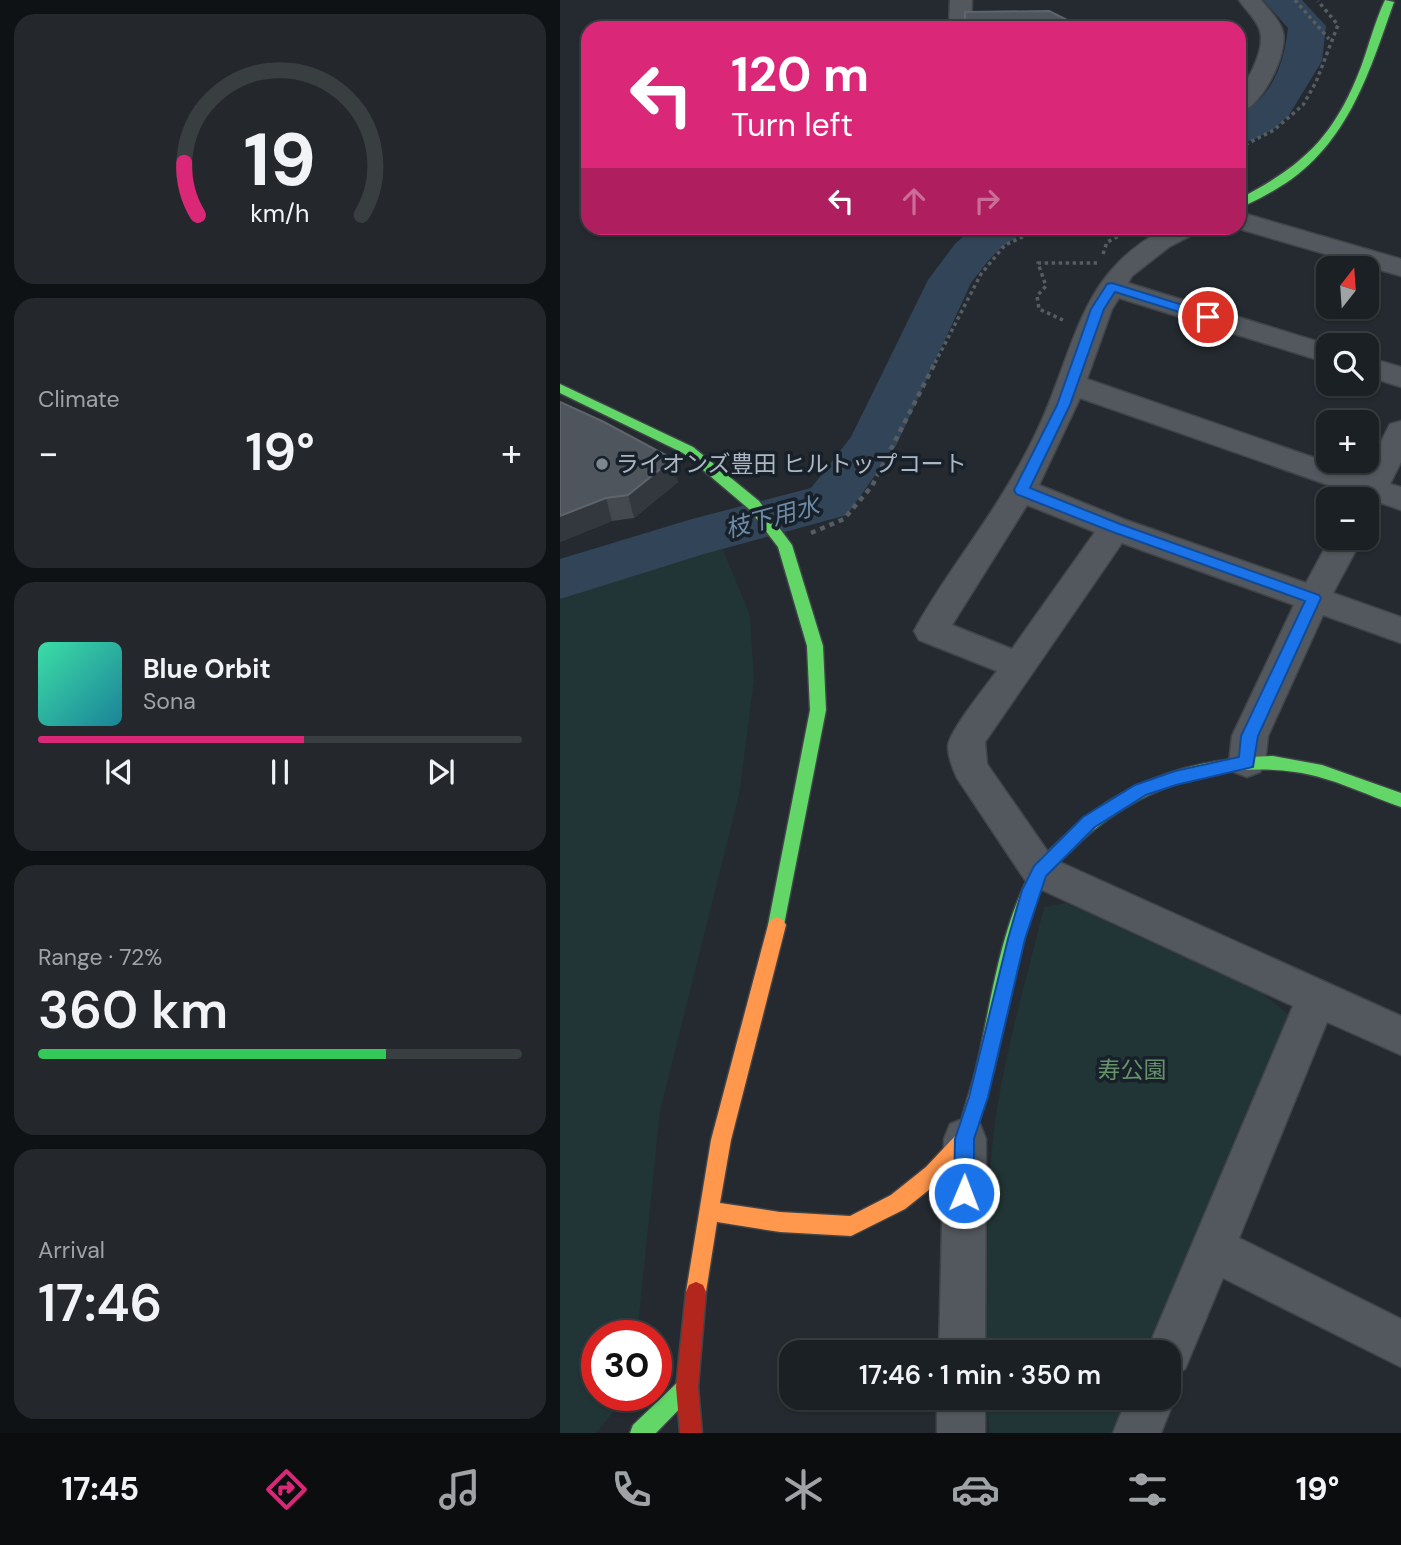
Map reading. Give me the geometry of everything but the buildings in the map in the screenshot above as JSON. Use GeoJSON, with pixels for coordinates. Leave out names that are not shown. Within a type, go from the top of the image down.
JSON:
{"type":"FeatureCollection","features":[{"type":"Feature","properties":{"kind":"street"},"geometry":{"type":"LineString","coordinates":[[960,21],[961,0]]}},
{"type":"Feature","properties":{"kind":"street"},"geometry":{"type":"LineString","coordinates":[[1246,98],[1258,85],[1273,42],[1271,28],[1250,0]]}},
{"type":"Feature","properties":{"kind":"street"},"geometry":{"type":"LineString","coordinates":[[1246,200],[1289,177],[1308,163],[1331,139],[1348,112],[1390,2]]}},
{"type":"Feature","properties":{"kind":"street"},"geometry":{"type":"LineString","coordinates":[[1246,222],[1401,268]]}},
{"type":"Feature","properties":{"kind":"street"},"geometry":{"type":"LineString","coordinates":[[1020,666],[932,631],[935,621],[1021,490],[1071,384],[1098,309],[1122,271],[1172,235]]}},
{"type":"Feature","properties":{"kind":"street"},"geometry":{"type":"LineString","coordinates":[[1112,287],[1316,350]]}},
{"type":"Feature","properties":{"kind":"street"},"geometry":{"type":"LineString","coordinates":[[1379,370],[1401,377]]}},
{"type":"Feature","properties":{"kind":"street"},"geometry":{"type":"LineString","coordinates":[[1071,384],[1380,496],[1401,431]]}},
{"type":"Feature","properties":{"kind":"street"},"geometry":{"type":"LineString","coordinates":[[560,388],[688,450],[728,481],[757,510],[785,545],[815,646],[818,710],[776,928],[724,1127],[696,1276],[687,1387],[691,1433]]}},
{"type":"Feature","properties":{"kind":"street"},"geometry":{"type":"LineString","coordinates":[[1021,490],[1115,528],[1401,630]]}},
{"type":"Feature","properties":{"kind":"street"},"geometry":{"type":"LineString","coordinates":[[1115,528],[966,745],[970,768],[1040,871],[1401,1036]]}},
{"type":"Feature","properties":{"kind":"street"},"geometry":{"type":"LineString","coordinates":[[1247,762],[1250,736],[1314,598],[1340,550]]}},
{"type":"Feature","properties":{"kind":"street"},"geometry":{"type":"LineString","coordinates":[[962,1340],[965,1139],[978,1097],[1016,939],[1031,890],[1040,871],[1089,822],[1141,790],[1175,778],[1247,762],[1294,765],[1328,773],[1401,800]]}},
{"type":"Feature","properties":{"kind":"street"},"geometry":{"type":"LineString","coordinates":[[1174,1340],[1316,999]]}},
{"type":"Feature","properties":{"kind":"street"},"geometry":{"type":"LineString","coordinates":[[708,1211],[780,1222],[852,1226],[898,1202],[933,1174],[965,1139]]}},
{"type":"Feature","properties":{"kind":"street"},"geometry":{"type":"LineString","coordinates":[[1212,1248],[1401,1344]]}},
{"type":"Feature","properties":{"kind":"street"},"geometry":{"type":"LineString","coordinates":[[641,1433],[687,1387]]}},
{"type":"Feature","properties":{"kind":"street"},"geometry":{"type":"LineString","coordinates":[[961,1410],[961,1433]]}},
{"type":"Feature","properties":{"kind":"street"},"geometry":{"type":"LineString","coordinates":[[1137,1433],[1146,1410]]}},
{"type":"Feature","properties":{"kind":"path"},"geometry":{"type":"LineString","coordinates":[[1295,0],[1329,39]]}},
{"type":"Feature","properties":{"kind":"path"},"geometry":{"type":"LineString","coordinates":[[1246,145],[1262,138],[1290,119],[1307,102],[1329,39],[1338,25],[1318,1]]}},
{"type":"Feature","properties":{"kind":"path"},"geometry":{"type":"LineString","coordinates":[[785,545],[845,519],[872,486],[981,274],[1005,245],[1027,235]]}},
{"type":"Feature","properties":{"kind":"path"},"geometry":{"type":"LineString","coordinates":[[1091,328],[1061,320],[1038,309],[1037,296],[1046,286],[1038,263],[1100,263],[1107,242],[1122,235]]}},
{"type":"Feature","properties":{"kind":"green space"},"geometry":{"type":"Polygon","coordinates":[[[721,545],[750,616],[754,680],[739,794],[660,1110],[639,1320],[581,1320],[581,1411],[614,1411],[596,1433],[560,1433],[560,593],[646,567],[702,546],[721,545]]]}},
{"type":"Feature","properties":{"kind":"green space","name":"寿公園"},"geometry":{"type":"Polygon","coordinates":[[[1066,903],[1263,994],[1288,1014],[1152,1340],[985,1340],[987,1237],[995,1122],[1010,1041],[1044,907],[1066,903]]]}},
{"type":"Feature","properties":{"kind":"green space"},"geometry":{"type":"Polygon","coordinates":[[[987,1410],[1123,1410],[1113,1433],[990,1433],[987,1410]]]}},
{"type":"Feature","properties":{"kind":"waterway","name":"枝下用水"},"geometry":{"type":"LineString","coordinates":[[1246,127],[1275,107],[1303,61],[1307,26],[1281,0]]}},
{"type":"Feature","properties":{"kind":"waterway","name":"枝下用水"},"geometry":{"type":"LineString","coordinates":[[560,579],[692,538],[829,502],[872,444],[950,280],[971,253],[990,235]]}},
{"type":"Feature","properties":{"kind":"traffic: fast"},"geometry":{"type":"LineString","coordinates":[[1246,200],[1297,170],[1321,148],[1335,130],[1366,68],[1389,2]]}},
{"type":"Feature","properties":{"kind":"traffic: fast"},"geometry":{"type":"LineString","coordinates":[[560,388],[688,450],[754,505],[785,545],[815,646],[818,710],[777,925]]}},
{"type":"Feature","properties":{"kind":"traffic: fast"},"geometry":{"type":"LineString","coordinates":[[985,1069],[1013,944],[1038,875],[1080,831],[1111,806],[1176,777],[1249,763],[1295,765],[1322,771],[1401,800]]}},
{"type":"Feature","properties":{"kind":"traffic: fast"},"geometry":{"type":"LineString","coordinates":[[641,1433],[687,1387]]}},
{"type":"Feature","properties":{"kind":"traffic: slow"},"geometry":{"type":"LineString","coordinates":[[696,1292],[721,1140],[777,925]]}},
{"type":"Feature","properties":{"kind":"traffic: slow"},"geometry":{"type":"LineString","coordinates":[[708,1211],[780,1222],[851,1226],[898,1202],[933,1174],[965,1139],[985,1069]]}},
{"type":"Feature","properties":{"kind":"traffic: jam"},"geometry":{"type":"LineString","coordinates":[[691,1433],[687,1387],[696,1292]]}},
{"type":"Feature","properties":{"kind":"place","name":"ライオンズ豊田 ヒルトップコート"},"geometry":{"type":"Point","coordinates":[602,464]}},
{"type":"Feature","properties":{"kind":"route"},"geometry":{"type":"LineString","coordinates":[[964,1193],[965,1139],[978,1097],[1016,939],[1031,890],[1040,871],[1089,822],[1141,790],[1175,778],[1247,762],[1250,736],[1314,598],[1115,528],[1021,490],[1063,405],[1098,309],[1112,287],[1208,317]]}}]}
